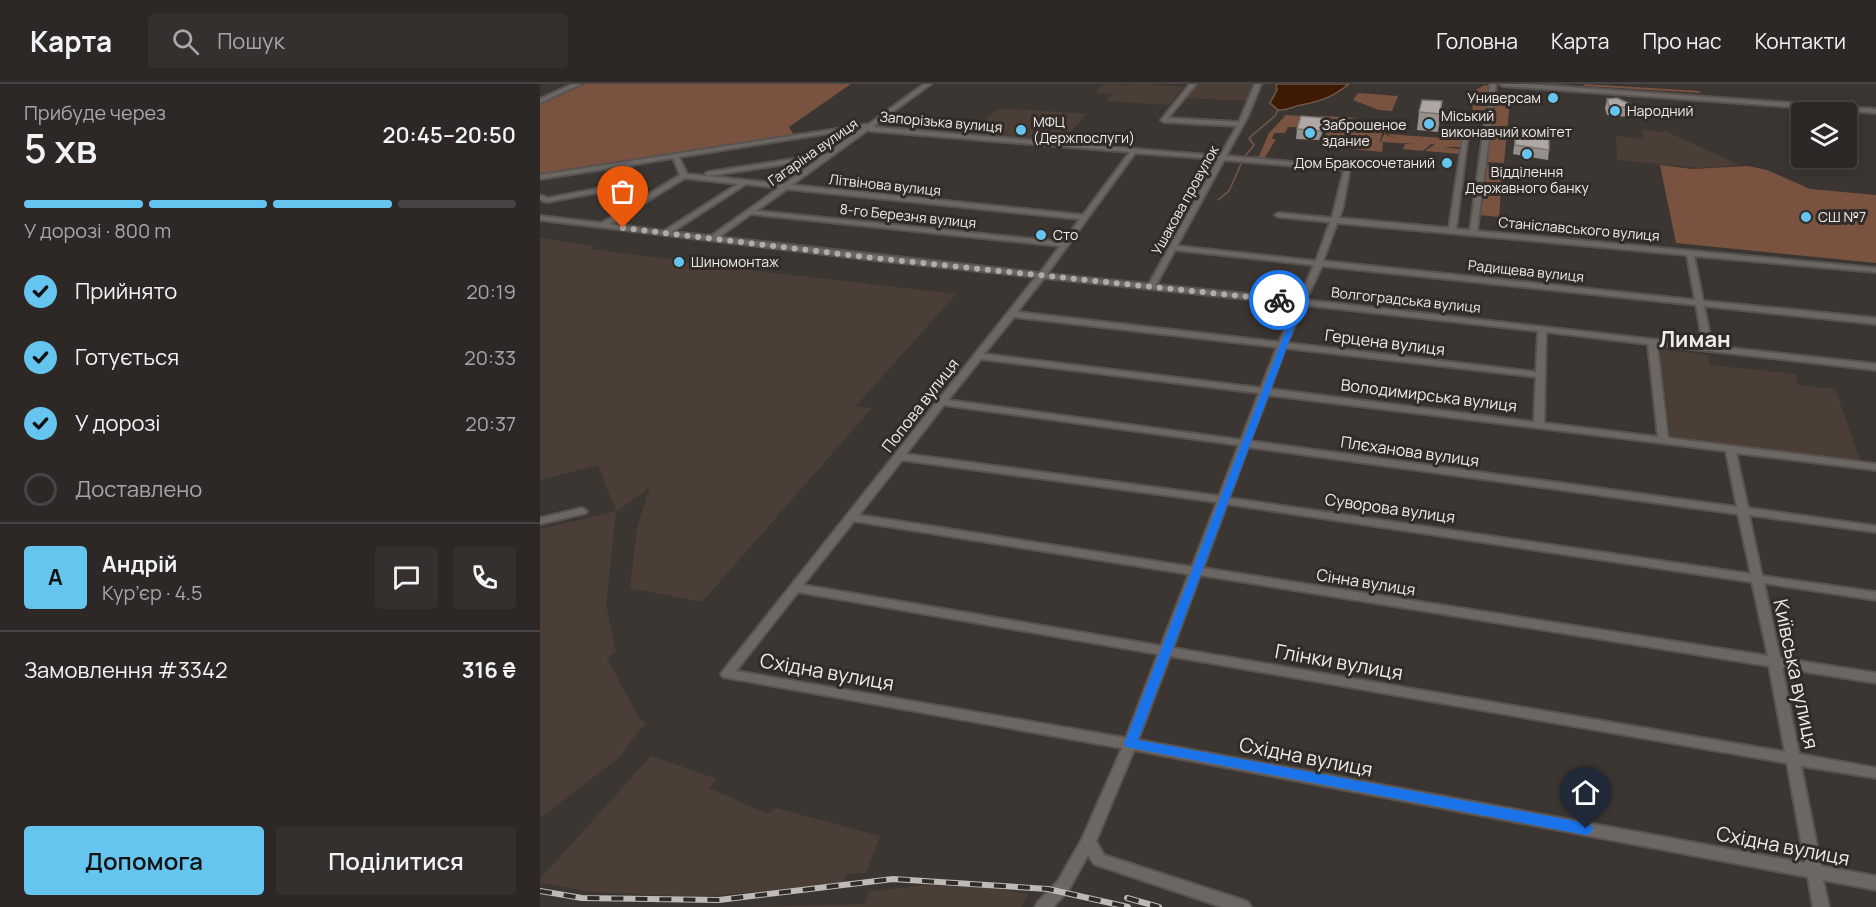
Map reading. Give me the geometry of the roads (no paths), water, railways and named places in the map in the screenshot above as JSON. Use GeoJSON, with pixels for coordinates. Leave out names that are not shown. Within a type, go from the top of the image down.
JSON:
{"type":"FeatureCollection","features":[{"type":"Feature","properties":{"kind":"street"},"geometry":{"type":"LineString","coordinates":[[540,101],[578,84]]}},
{"type":"Feature","properties":{"kind":"street","name":"Гагаріна вулиця"},"geometry":{"type":"LineString","coordinates":[[712,239],[928,84]]}},
{"type":"Feature","properties":{"kind":"street","name":"Ушакова провулок"},"geometry":{"type":"LineString","coordinates":[[1192,84],[1164,120],[1240,124]]}},
{"type":"Feature","properties":{"kind":"street","name":"Ушакова провулок"},"geometry":{"type":"LineString","coordinates":[[1151,286],[1240,124],[1258,84]]}},
{"type":"Feature","properties":{"kind":"street"},"geometry":{"type":"LineString","coordinates":[[1473,233],[1493,84]]}},
{"type":"Feature","properties":{"kind":"street"},"geometry":{"type":"LineString","coordinates":[[1503,84],[1876,109]]}},
{"type":"Feature","properties":{"kind":"street"},"geometry":{"type":"LineString","coordinates":[[1539,84],[1876,109]]}},
{"type":"Feature","properties":{"kind":"street","name":"Запорізька вулиця"},"geometry":{"type":"LineString","coordinates":[[540,177],[872,125],[871,129],[1348,168],[1334,220]]}},
{"type":"Feature","properties":{"kind":"street"},"geometry":{"type":"LineString","coordinates":[[1452,231],[1466,136]]}},
{"type":"Feature","properties":{"kind":"street","name":"Попова вулиця"},"geometry":{"type":"LineString","coordinates":[[727,674],[1043,274],[1133,152]]}},
{"type":"Feature","properties":{"kind":"street"},"geometry":{"type":"LineString","coordinates":[[675,156],[684,176]]}},
{"type":"Feature","properties":{"kind":"street"},"geometry":{"type":"LineString","coordinates":[[602,226],[684,176],[830,156]]}},
{"type":"Feature","properties":{"kind":"street"},"geometry":{"type":"LineString","coordinates":[[540,197],[547,200],[625,187],[632,183],[627,163]]}},
{"type":"Feature","properties":{"kind":"street","name":"Літвінова вулиця"},"geometry":{"type":"LineString","coordinates":[[684,176],[1084,217]]}},
{"type":"Feature","properties":{"kind":"street"},"geometry":{"type":"LineString","coordinates":[[665,233],[745,182]]}},
{"type":"Feature","properties":{"kind":"street","name":"8-го Березня вулиця"},"geometry":{"type":"LineString","coordinates":[[750,212],[1064,244]]}},
{"type":"Feature","properties":{"kind":"street","name":"Станіславського вулиця"},"geometry":{"type":"LineString","coordinates":[[1279,215],[1876,270]]}},
{"type":"Feature","properties":{"kind":"street","name":"Волгоградська вулиця"},"geometry":{"type":"LineString","coordinates":[[540,218],[712,239],[1876,367]]}},
{"type":"Feature","properties":{"kind":"street"},"geometry":{"type":"LineString","coordinates":[[1042,907],[1063,886],[1088,842],[1130,744],[1282,345],[1319,263],[1334,220]]}},
{"type":"Feature","properties":{"kind":"street","name":"Радищева вулиця"},"geometry":{"type":"LineString","coordinates":[[1173,248],[1876,321]]}},
{"type":"Feature","properties":{"kind":"street"},"geometry":{"type":"LineString","coordinates":[[1690,253],[1708,348]]}},
{"type":"Feature","properties":{"kind":"street","name":"Герцена вулиця"},"geometry":{"type":"LineString","coordinates":[[1011,314],[1540,375]]}},
{"type":"Feature","properties":{"kind":"street"},"geometry":{"type":"LineString","coordinates":[[1539,424],[1542,329]]}},
{"type":"Feature","properties":{"kind":"street"},"geometry":{"type":"LineString","coordinates":[[1652,341],[1663,440]]}},
{"type":"Feature","properties":{"kind":"street","name":"Володимирська вулиця"},"geometry":{"type":"LineString","coordinates":[[978,356],[1876,467]]}},
{"type":"Feature","properties":{"kind":"street","name":"Плєханова вулиця"},"geometry":{"type":"LineString","coordinates":[[941,402],[1876,529]]}},
{"type":"Feature","properties":{"kind":"street","name":"Київська вулиця"},"geometry":{"type":"LineString","coordinates":[[1730,449],[1775,662],[1821,907]]}},
{"type":"Feature","properties":{"kind":"street","name":"Суворова вулиця"},"geometry":{"type":"LineString","coordinates":[[898,456],[1223,500],[1876,596]]}},
{"type":"Feature","properties":{"kind":"street"},"geometry":{"type":"LineString","coordinates":[[540,521],[582,511]]}},
{"type":"Feature","properties":{"kind":"street","name":"Сінна вулиця"},"geometry":{"type":"LineString","coordinates":[[852,517],[1876,678]]}},
{"type":"Feature","properties":{"kind":"street","name":"Глінки вулиця"},"geometry":{"type":"LineString","coordinates":[[796,588],[1876,773]]}},
{"type":"Feature","properties":{"kind":"street","name":"Східна вулиця"},"geometry":{"type":"LineString","coordinates":[[727,674],[1130,744],[1876,883]]}},
{"type":"Feature","properties":{"kind":"street"},"geometry":{"type":"LineString","coordinates":[[1088,842],[1099,860],[1243,907]]}},
{"type":"Feature","properties":{"kind":"waterway"},"geometry":{"type":"LineString","coordinates":[[1246,155],[1254,145],[1249,138],[1275,116],[1278,110]]}},
{"type":"Feature","properties":{"kind":"waterway"},"geometry":{"type":"LineString","coordinates":[[1218,200],[1229,191],[1241,164]]}},
{"type":"Feature","properties":{"kind":"railway"},"geometry":{"type":"LineString","coordinates":[[540,891],[582,898],[719,900],[893,879],[1048,889],[1128,907]]}},
{"type":"Feature","properties":{"kind":"railway"},"geometry":{"type":"LineString","coordinates":[[1127,898],[1159,907]]}},
{"type":"Feature","properties":{"kind":"place","name":"Универсам"},"geometry":{"type":"Point","coordinates":[1553,98]}},
{"type":"Feature","properties":{"kind":"place","name":"Народний"},"geometry":{"type":"Point","coordinates":[1615,111]}},
{"type":"Feature","properties":{"kind":"place","name":"Міський виконавчий комітет"},"geometry":{"type":"Point","coordinates":[1429,124]}},
{"type":"Feature","properties":{"kind":"place","name":"МФЦ (Держпослуги)"},"geometry":{"type":"Point","coordinates":[1021,130]}},
{"type":"Feature","properties":{"kind":"place","name":"Заброшеное здание"},"geometry":{"type":"Point","coordinates":[1310,133]}},
{"type":"Feature","properties":{"kind":"place","name":"Відділення Державного банку"},"geometry":{"type":"Point","coordinates":[1527,154]}},
{"type":"Feature","properties":{"kind":"place","name":"Дом Бракосочетаний"},"geometry":{"type":"Point","coordinates":[1447,163]}},
{"type":"Feature","properties":{"kind":"place","name":"СШ №7"},"geometry":{"type":"Point","coordinates":[1806,217]}},
{"type":"Feature","properties":{"kind":"place","name":"Сто"},"geometry":{"type":"Point","coordinates":[1041,235]}},
{"type":"Feature","properties":{"kind":"place","name":"Шиномонтаж"},"geometry":{"type":"Point","coordinates":[679,262]}},
{"type":"Feature","properties":{"kind":"district","name":"Лиман"},"geometry":{"type":"Point","coordinates":[1695,339]}}]}
